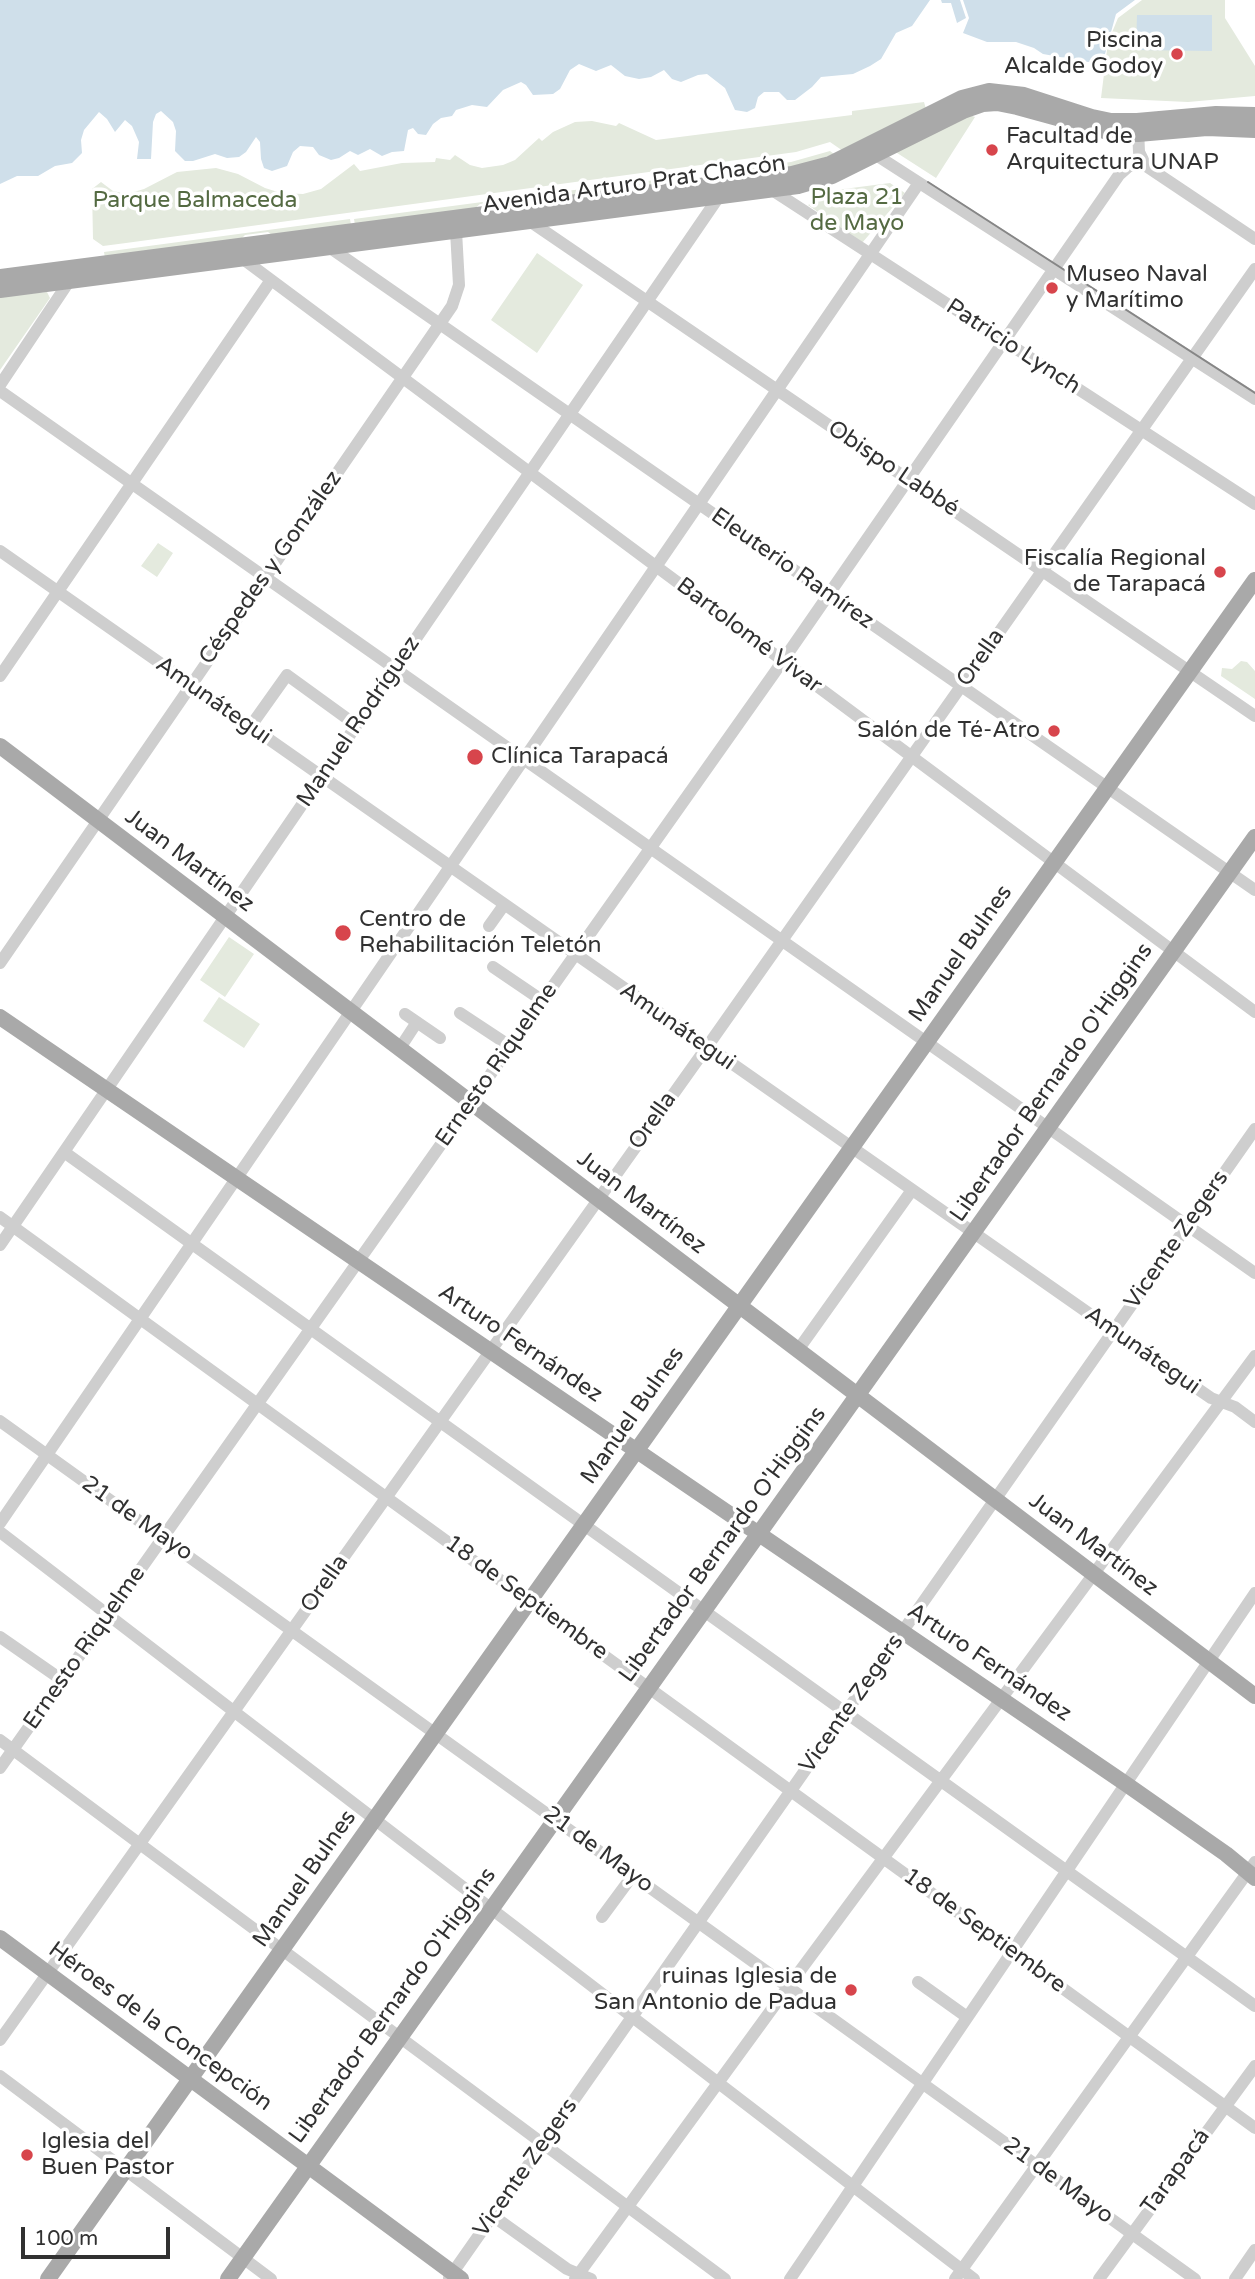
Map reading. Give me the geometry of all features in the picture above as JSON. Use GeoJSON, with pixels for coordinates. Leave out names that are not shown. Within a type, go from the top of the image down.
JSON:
{"type":"FeatureCollection","features":[{"type":"Feature","properties":{"kind":"main road","name":"Avenida Arturo Prat Chacón"},"geometry":{"type":"LineString","coordinates":[[0,290],[67,276],[297,238],[805,172],[842,158],[955,101],[979,93],[1015,93],[1138,128],[1206,114],[1255,115]]}},
{"type":"Feature","properties":{"kind":"main road","name":"Avenida Arturo Prat Chacón"},"geometry":{"type":"LineString","coordinates":[[0,277],[67,276],[243,259],[772,190],[819,181],[963,111],[990,103],[1025,108],[1099,131],[1138,128],[1255,130]]}},
{"type":"Feature","properties":{"kind":"main road"},"geometry":{"type":"LineString","coordinates":[[456,231],[466,215]]}},
{"type":"Feature","properties":{"kind":"main road"},"geometry":{"type":"LineString","coordinates":[[297,238],[329,247]]}},
{"type":"Feature","properties":{"kind":"main road","name":"Manuel Bulnes"},"geometry":{"type":"LineString","coordinates":[[48,2279],[1255,580]]}},
{"type":"Feature","properties":{"kind":"main road","name":"Juan Martínez"},"geometry":{"type":"LineString","coordinates":[[0,746],[1255,1696]]}},
{"type":"Feature","properties":{"kind":"main road","name":"Libertador Bernardo O'Higgins"},"geometry":{"type":"LineString","coordinates":[[228,2279],[1255,837]]}},
{"type":"Feature","properties":{"kind":"main road","name":"Arturo Fernández"},"geometry":{"type":"LineString","coordinates":[[0,1017],[1252,1871]]}},
{"type":"Feature","properties":{"kind":"main road","name":"Héroes de la Concepción"},"geometry":{"type":"LineString","coordinates":[[0,1938],[308,2165],[454,2277]]}},
{"type":"Feature","properties":{"kind":"street"},"geometry":{"type":"LineString","coordinates":[[1138,128],[1142,161],[1255,239]]}},
{"type":"Feature","properties":{"kind":"street"},"geometry":{"type":"LineString","coordinates":[[876,155],[1255,399]]}},
{"type":"Feature","properties":{"kind":"street","name":"Ernesto Riquelme"},"geometry":{"type":"LineString","coordinates":[[0,1768],[783,661],[1119,175],[1128,167],[1142,161]]}},
{"type":"Feature","properties":{"kind":"street"},"geometry":{"type":"LineString","coordinates":[[0,1523],[919,183]]}},
{"type":"Feature","properties":{"kind":"street","name":"Patricio Lynch"},"geometry":{"type":"LineString","coordinates":[[772,190],[1255,504]]}},
{"type":"Feature","properties":{"kind":"street","name":"Manuel Rodríguez"},"geometry":{"type":"LineString","coordinates":[[0,1245],[718,198]]}},
{"type":"Feature","properties":{"kind":"street","name":"Obispo Labbé"},"geometry":{"type":"LineString","coordinates":[[531,222],[1255,716]]}},
{"type":"Feature","properties":{"kind":"street","name":"Céspedes y González"},"geometry":{"type":"LineString","coordinates":[[0,962],[452,306],[459,285],[456,231]]}},
{"type":"Feature","properties":{"kind":"street","name":"Eleuterio Ramírez"},"geometry":{"type":"LineString","coordinates":[[329,247],[1255,890]]}},
{"type":"Feature","properties":{"kind":"street","name":"Bartolomé Vivar"},"geometry":{"type":"LineString","coordinates":[[243,259],[1255,1012]]}},
{"type":"Feature","properties":{"kind":"street","name":"Orella"},"geometry":{"type":"LineString","coordinates":[[0,2040],[782,941],[1255,270]]}},
{"type":"Feature","properties":{"kind":"street"},"geometry":{"type":"LineString","coordinates":[[0,385],[67,276]]}},
{"type":"Feature","properties":{"kind":"street"},"geometry":{"type":"LineString","coordinates":[[0,676],[271,280]]}},
{"type":"Feature","properties":{"kind":"street"},"geometry":{"type":"LineString","coordinates":[[0,391],[1255,1273]]}},
{"type":"Feature","properties":{"kind":"street","name":"Amunátegui"},"geometry":{"type":"LineString","coordinates":[[0,551],[1113,1331],[1221,1403],[1235,1407],[1255,1422]]}},
{"type":"Feature","properties":{"kind":"street"},"geometry":{"type":"LineString","coordinates":[[250,727],[287,675],[356,725]]}},
{"type":"Feature","properties":{"kind":"street"},"geometry":{"type":"LineString","coordinates":[[489,926],[504,905]]}},
{"type":"Feature","properties":{"kind":"street"},"geometry":{"type":"LineString","coordinates":[[492,967],[542,1001]]}},
{"type":"Feature","properties":{"kind":"street"},"geometry":{"type":"LineString","coordinates":[[460,1013],[510,1046]]}},
{"type":"Feature","properties":{"kind":"street"},"geometry":{"type":"LineString","coordinates":[[405,1014],[440,1038]]}},
{"type":"Feature","properties":{"kind":"street"},"geometry":{"type":"LineString","coordinates":[[400,1048],[417,1022]]}},
{"type":"Feature","properties":{"kind":"street","name":"Vicente Zegers"},"geometry":{"type":"LineString","coordinates":[[454,2277],[543,2144],[1255,1129]]}},
{"type":"Feature","properties":{"kind":"street"},"geometry":{"type":"LineString","coordinates":[[64,1152],[1255,2006]]}},
{"type":"Feature","properties":{"kind":"street"},"geometry":{"type":"LineString","coordinates":[[798,1350],[912,1190]]}},
{"type":"Feature","properties":{"kind":"street","name":"18 de Septiembre"},"geometry":{"type":"LineString","coordinates":[[0,1217],[1255,2128]]}},
{"type":"Feature","properties":{"kind":"street"},"geometry":{"type":"LineString","coordinates":[[493,2216],[582,2277],[628,2207],[718,2082],[1255,1356]]}},
{"type":"Feature","properties":{"kind":"street","name":"21 de Mayo"},"geometry":{"type":"LineString","coordinates":[[0,1421],[1195,2279]]}},
{"type":"Feature","properties":{"kind":"street"},"geometry":{"type":"LineString","coordinates":[[0,1532],[853,2186],[958,2274],[974,2279]]}},
{"type":"Feature","properties":{"kind":"street"},"geometry":{"type":"LineString","coordinates":[[790,2279],[1255,1593]]}},
{"type":"Feature","properties":{"kind":"street"},"geometry":{"type":"LineString","coordinates":[[0,1637],[62,1680]]}},
{"type":"Feature","properties":{"kind":"street"},"geometry":{"type":"LineString","coordinates":[[0,1740],[725,2279]]}},
{"type":"Feature","properties":{"kind":"street"},"geometry":{"type":"LineString","coordinates":[[958,2274],[1129,2036],[1252,1871]]}},
{"type":"Feature","properties":{"kind":"street"},"geometry":{"type":"LineString","coordinates":[[602,1917],[633,1875]]}},
{"type":"Feature","properties":{"kind":"street"},"geometry":{"type":"LineString","coordinates":[[918,1982],[967,2017]]}},
{"type":"Feature","properties":{"kind":"street","name":"Tarapacá"},"geometry":{"type":"LineString","coordinates":[[1099,2279],[1255,2066]]}},
{"type":"Feature","properties":{"kind":"street"},"geometry":{"type":"LineString","coordinates":[[0,2076],[271,2279]]}},
{"type":"Feature","properties":{"kind":"street"},"geometry":{"type":"LineString","coordinates":[[1235,2279],[1255,2250]]}},
{"type":"Feature","properties":{"kind":"green space","name":"Piscina Alcalde Godoy"},"geometry":{"type":"Polygon","coordinates":[[[1142,0],[1225,0],[1225,18],[1255,66],[1255,96],[1188,102],[1101,98],[1108,42],[1118,18],[1142,0]]]}},
{"type":"Feature","properties":{"kind":"green space","name":"Parque Balmaceda"},"geometry":{"type":"Polygon","coordinates":[[[924,102],[926,109],[843,151],[830,142],[796,152],[126,243],[103,246],[93,239],[92,189],[101,182],[113,191],[127,194],[144,189],[177,172],[216,168],[238,174],[281,193],[303,194],[321,189],[354,164],[360,171],[402,163],[435,162],[436,158],[450,160],[455,155],[470,165],[482,168],[503,165],[515,160],[539,138],[542,141],[553,132],[575,122],[592,121],[616,126],[619,123],[656,140],[852,115],[852,111],[924,102]]]}},
{"type":"Feature","properties":{"kind":"green space"},"geometry":{"type":"Polygon","coordinates":[[[970,115],[975,117],[936,178],[894,151],[970,115]]]}},
{"type":"Feature","properties":{"kind":"green space"},"geometry":{"type":"Polygon","coordinates":[[[830,151],[834,154],[801,166],[729,176],[728,170],[791,162],[830,151]]]}},
{"type":"Feature","properties":{"kind":"green space"},"geometry":{"type":"Polygon","coordinates":[[[688,176],[688,182],[525,202],[517,199],[501,201],[501,199],[688,176]]]}},
{"type":"Feature","properties":{"kind":"green space","name":"Plaza 21 de Mayo"},"geometry":{"type":"Polygon","coordinates":[[[890,183],[905,193],[862,243],[808,205],[836,190],[890,183]]]}},
{"type":"Feature","properties":{"kind":"green space"},"geometry":{"type":"Polygon","coordinates":[[[490,201],[473,210],[355,225],[354,219],[490,201]]]}},
{"type":"Feature","properties":{"kind":"green space"},"geometry":{"type":"Polygon","coordinates":[[[350,219],[351,225],[272,235],[268,232],[245,235],[241,239],[105,258],[104,252],[350,219]]]}},
{"type":"Feature","properties":{"kind":"green space"},"geometry":{"type":"Polygon","coordinates":[[[537,253],[583,285],[537,353],[491,320],[537,253]]]}},
{"type":"Feature","properties":{"kind":"green space"},"geometry":{"type":"Polygon","coordinates":[[[47,292],[50,298],[0,370],[0,296],[47,292]]]}},
{"type":"Feature","properties":{"kind":"green space"},"geometry":{"type":"Polygon","coordinates":[[[158,543],[173,553],[157,577],[141,566],[158,543]]]}},
{"type":"Feature","properties":{"kind":"green space"},"geometry":{"type":"Polygon","coordinates":[[[1241,661],[1247,662],[1255,671],[1255,699],[1221,676],[1222,668],[1232,669],[1241,661]]]}},
{"type":"Feature","properties":{"kind":"green space"},"geometry":{"type":"Polygon","coordinates":[[[229,937],[254,954],[225,997],[200,980],[229,937]]]}},
{"type":"Feature","properties":{"kind":"green space"},"geometry":{"type":"Polygon","coordinates":[[[219,997],[260,1024],[244,1048],[203,1021],[219,997]]]}},
{"type":"Feature","properties":{"kind":"shaded area"},"geometry":{"type":"Polygon","coordinates":[[[0,0],[930,0],[912,26],[896,33],[881,59],[870,66],[853,74],[821,77],[795,100],[787,100],[779,92],[764,92],[758,97],[755,108],[747,112],[735,110],[725,88],[707,74],[681,82],[672,79],[664,70],[651,77],[639,79],[625,76],[611,65],[596,71],[579,64],[570,70],[560,89],[553,94],[533,95],[521,82],[503,90],[487,107],[472,105],[456,110],[452,116],[441,118],[426,135],[418,134],[413,128],[408,130],[404,151],[382,156],[370,149],[358,155],[350,151],[331,160],[319,155],[313,147],[300,146],[293,152],[287,166],[272,171],[264,168],[260,142],[256,137],[239,157],[227,158],[215,154],[185,161],[175,151],[176,131],[173,122],[161,111],[156,114],[153,122],[151,159],[137,159],[139,142],[132,126],[125,120],[115,132],[99,112],[84,130],[81,140],[82,153],[72,163],[55,166],[38,176],[17,176],[0,184],[0,0]]]}},
{"type":"Feature","properties":{"kind":"shaded area"},"geometry":{"type":"Polygon","coordinates":[[[941,0],[960,0],[966,18],[957,23],[951,3],[942,3],[941,0]]]}},
{"type":"Feature","properties":{"kind":"shaded area"},"geometry":{"type":"Polygon","coordinates":[[[963,0],[1135,0],[1116,14],[1105,54],[1088,62],[1043,54],[1016,42],[987,42],[963,33],[969,18],[963,0]]]}},
{"type":"Feature","properties":{"kind":"shaded area"},"geometry":{"type":"Polygon","coordinates":[[[1137,15],[1212,15],[1212,51],[1136,50],[1137,15]]]}},
{"type":"Feature","properties":{"kind":"tram line"},"geometry":{"type":"LineString","coordinates":[[928,182],[1255,393]]}},
{"type":"Feature","properties":{"kind":"place","name":"Piscina Alcalde Godoy"},"geometry":{"type":"Point","coordinates":[1177,54]}},
{"type":"Feature","properties":{"kind":"place","name":"Facultad de Arquitectura UNAP"},"geometry":{"type":"Point","coordinates":[992,150]}},
{"type":"Feature","properties":{"kind":"place","name":"Museo Naval y Marítimo"},"geometry":{"type":"Point","coordinates":[1052,288]}},
{"type":"Feature","properties":{"kind":"place","name":"Fiscalía Regional de Tarapacá"},"geometry":{"type":"Point","coordinates":[1220,572]}},
{"type":"Feature","properties":{"kind":"place","name":"Salón de Té-Atro"},"geometry":{"type":"Point","coordinates":[1054,731]}},
{"type":"Feature","properties":{"kind":"place","name":"Clínica Tarapacá"},"geometry":{"type":"Point","coordinates":[475,757]}},
{"type":"Feature","properties":{"kind":"place","name":"Centro de Rehabilitación Teletón"},"geometry":{"type":"Point","coordinates":[343,933]}},
{"type":"Feature","properties":{"kind":"place","name":"ruinas Iglesia de San Antonio de Padua"},"geometry":{"type":"Point","coordinates":[851,1990]}},
{"type":"Feature","properties":{"kind":"place","name":"Iglesia del Buen Pastor"},"geometry":{"type":"Point","coordinates":[27,2155]}}]}
